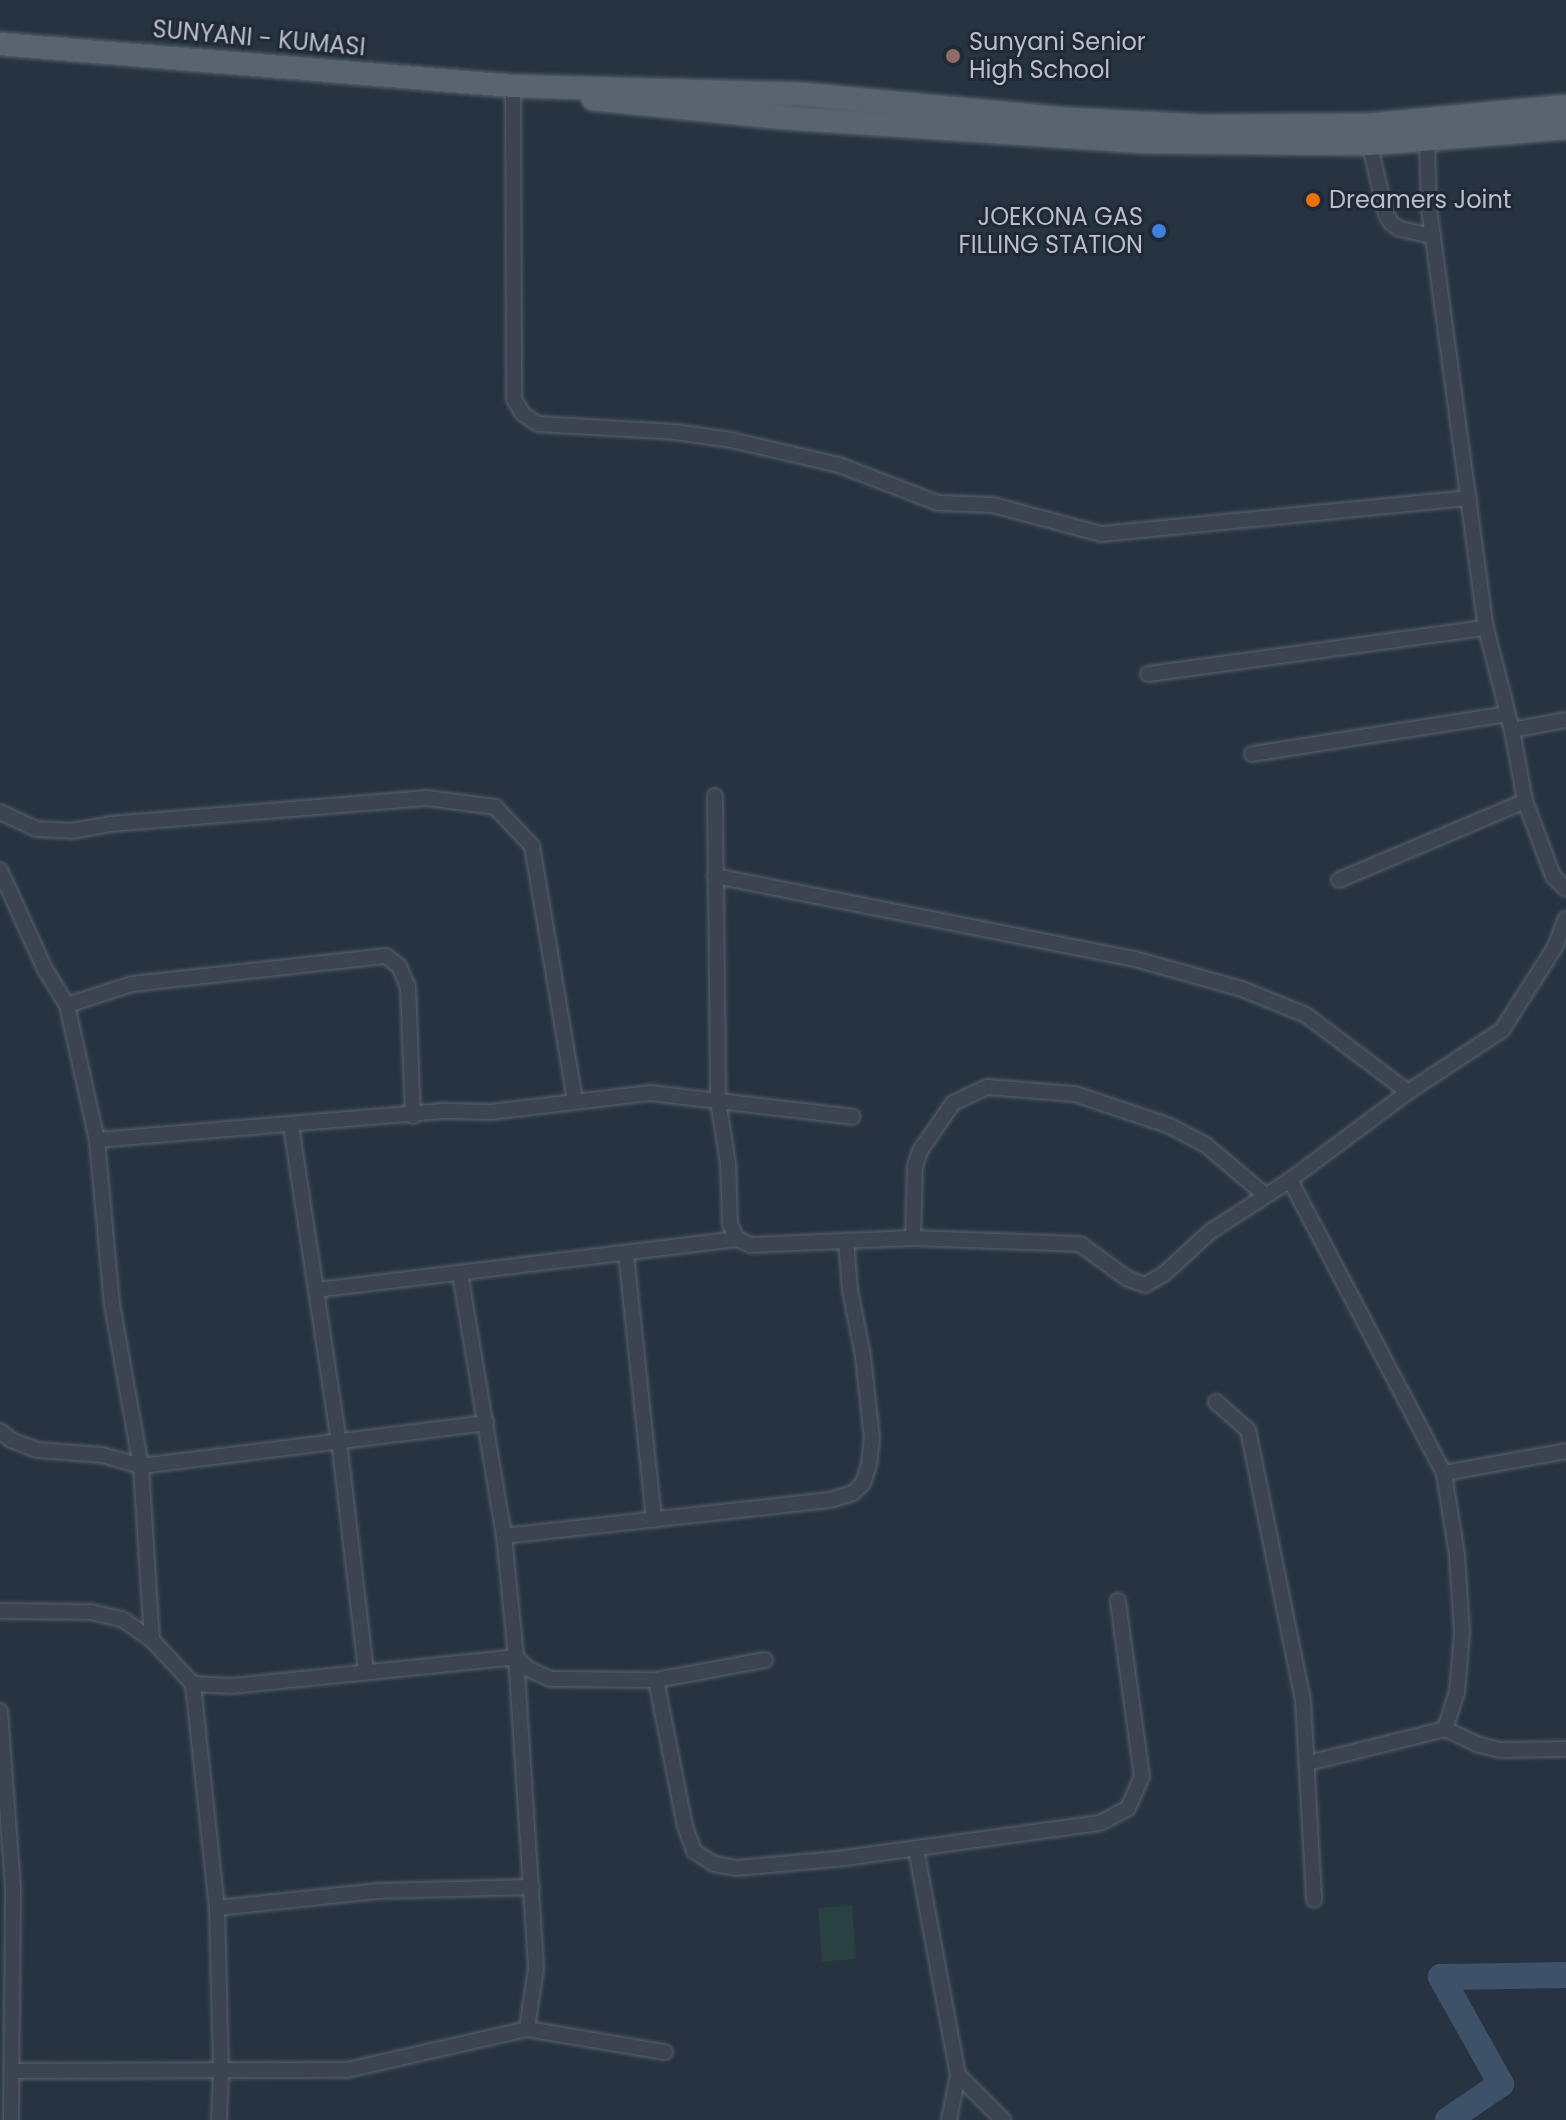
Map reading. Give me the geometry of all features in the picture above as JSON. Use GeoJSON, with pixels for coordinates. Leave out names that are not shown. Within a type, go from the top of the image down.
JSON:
{"type":"FeatureCollection","features":[{"type":"Feature","properties":{"kind":"main road","name":"SUNYANI - KUMASI"},"geometry":{"type":"LineString","coordinates":[[0,44],[513,86],[625,103],[920,129],[1142,142],[1367,135]]}},
{"type":"Feature","properties":{"kind":"main road"},"geometry":{"type":"LineString","coordinates":[[1367,135],[1566,106]]}},
{"type":"Feature","properties":{"kind":"main road"},"geometry":{"type":"LineString","coordinates":[[1367,135],[1427,141],[1566,128]]}},
{"type":"Feature","properties":{"kind":"street"},"geometry":{"type":"LineString","coordinates":[[513,86],[514,399],[523,414],[538,424],[675,432],[731,440],[839,465],[938,503],[993,505],[1101,534],[1469,498]]}},
{"type":"Feature","properties":{"kind":"street"},"geometry":{"type":"LineString","coordinates":[[1367,135],[1391,223],[1400,229],[1433,236]]}},
{"type":"Feature","properties":{"kind":"street"},"geometry":{"type":"LineString","coordinates":[[1427,141],[1433,236],[1486,628],[1512,730],[1525,801],[1553,876],[1566,889]]}},
{"type":"Feature","properties":{"kind":"street"},"geometry":{"type":"LineString","coordinates":[[1148,674],[1486,628]]}},
{"type":"Feature","properties":{"kind":"street"},"geometry":{"type":"LineString","coordinates":[[1252,754],[1507,714]]}},
{"type":"Feature","properties":{"kind":"street"},"geometry":{"type":"LineString","coordinates":[[1512,730],[1566,720]]}},
{"type":"Feature","properties":{"kind":"street"},"geometry":{"type":"LineString","coordinates":[[715,796],[718,1101],[728,1163],[730,1224],[737,1239]]}},
{"type":"Feature","properties":{"kind":"street"},"geometry":{"type":"LineString","coordinates":[[0,812],[36,829],[71,831],[110,824],[427,798],[495,807],[532,846],[575,1100]]}},
{"type":"Feature","properties":{"kind":"street"},"geometry":{"type":"LineString","coordinates":[[1339,880],[1525,801]]}},
{"type":"Feature","properties":{"kind":"street"},"geometry":{"type":"LineString","coordinates":[[0,870],[45,969],[67,1005],[97,1140],[112,1304],[141,1466],[152,1640]]}},
{"type":"Feature","properties":{"kind":"street"},"geometry":{"type":"LineString","coordinates":[[715,876],[1135,959],[1242,989],[1306,1015],[1408,1092]]}},
{"type":"Feature","properties":{"kind":"street"},"geometry":{"type":"LineString","coordinates":[[316,1290],[737,1239],[751,1245],[913,1238],[1080,1244],[1128,1279],[1145,1285],[1164,1274],[1211,1231],[1290,1180],[1408,1092],[1502,1030],[1555,947],[1566,919]]}},
{"type":"Feature","properties":{"kind":"street"},"geometry":{"type":"LineString","coordinates":[[67,1005],[132,984],[386,956],[399,966],[408,987],[413,1116]]}},
{"type":"Feature","properties":{"kind":"street"},"geometry":{"type":"LineString","coordinates":[[913,1238],[915,1166],[920,1151],[953,1103],[987,1087],[1075,1094],[1170,1126],[1206,1145],[1265,1195]]}},
{"type":"Feature","properties":{"kind":"street"},"geometry":{"type":"LineString","coordinates":[[97,1140],[491,1112],[650,1093],[853,1117]]}},
{"type":"Feature","properties":{"kind":"street"},"geometry":{"type":"LineString","coordinates":[[291,1125],[339,1441],[366,1672]]}},
{"type":"Feature","properties":{"kind":"street"},"geometry":{"type":"LineString","coordinates":[[1290,1180],[1444,1473],[1457,1555],[1462,1633],[1457,1692],[1445,1729]]}},
{"type":"Feature","properties":{"kind":"street"},"geometry":{"type":"LineString","coordinates":[[504,1536],[830,1500],[853,1493],[863,1483],[872,1438],[863,1356],[850,1290],[846,1240]]}},
{"type":"Feature","properties":{"kind":"street"},"geometry":{"type":"LineString","coordinates":[[626,1253],[654,1520]]}},
{"type":"Feature","properties":{"kind":"street"},"geometry":{"type":"LineString","coordinates":[[460,1273],[504,1536],[516,1657],[536,1968],[527,2029]]}},
{"type":"Feature","properties":{"kind":"street"},"geometry":{"type":"LineString","coordinates":[[1216,1402],[1248,1430],[1303,1701],[1314,1900]]}},
{"type":"Feature","properties":{"kind":"street"},"geometry":{"type":"LineString","coordinates":[[0,1431],[11,1440],[37,1450],[102,1455],[141,1466],[486,1423]]}},
{"type":"Feature","properties":{"kind":"street"},"geometry":{"type":"LineString","coordinates":[[1444,1473],[1566,1451]]}},
{"type":"Feature","properties":{"kind":"street"},"geometry":{"type":"LineString","coordinates":[[656,1680],[685,1826],[694,1851],[703,1859],[736,1868],[916,1849],[1100,1823],[1128,1808],[1142,1777],[1118,1601]]}},
{"type":"Feature","properties":{"kind":"street"},"geometry":{"type":"LineString","coordinates":[[0,1611],[91,1612],[122,1619],[152,1640],[193,1684],[217,1908],[221,2072],[219,2120]]}},
{"type":"Feature","properties":{"kind":"street"},"geometry":{"type":"LineString","coordinates":[[193,1684],[232,1686],[516,1657]]}},
{"type":"Feature","properties":{"kind":"street"},"geometry":{"type":"LineString","coordinates":[[516,1657],[528,1669],[550,1679],[656,1680],[765,1660]]}},
{"type":"Feature","properties":{"kind":"street"},"geometry":{"type":"LineString","coordinates":[[0,1711],[13,1889],[11,2120]]}},
{"type":"Feature","properties":{"kind":"street"},"geometry":{"type":"LineString","coordinates":[[1308,1763],[1445,1729],[1500,1750],[1566,1749]]}},
{"type":"Feature","properties":{"kind":"street"},"geometry":{"type":"LineString","coordinates":[[916,1849],[958,2075],[949,2120]]}},
{"type":"Feature","properties":{"kind":"street"},"geometry":{"type":"LineString","coordinates":[[217,1908],[378,1891],[532,1887]]}},
{"type":"Feature","properties":{"kind":"street"},"geometry":{"type":"LineString","coordinates":[[12,2071],[347,2070],[527,2029],[665,2052]]}},
{"type":"Feature","properties":{"kind":"street"},"geometry":{"type":"LineString","coordinates":[[958,2075],[1003,2120]]}},
{"type":"Feature","properties":{"kind":"green space"},"geometry":{"type":"Polygon","coordinates":[[[852,1905],[856,1959],[822,1962],[818,1908],[852,1905]]]}},
{"type":"Feature","properties":{"kind":"waterway"},"geometry":{"type":"LineString","coordinates":[[1448,2120],[1501,2084],[1441,1977],[1566,1975]]}},
{"type":"Feature","properties":{"kind":"place","name":"Sunyani Senior High School"},"geometry":{"type":"Point","coordinates":[953,56]}},
{"type":"Feature","properties":{"kind":"place","name":"Dreamers Joint"},"geometry":{"type":"Point","coordinates":[1313,200]}},
{"type":"Feature","properties":{"kind":"place","name":"JOEKONA GAS FILLING STATION"},"geometry":{"type":"Point","coordinates":[1159,231]}}]}
